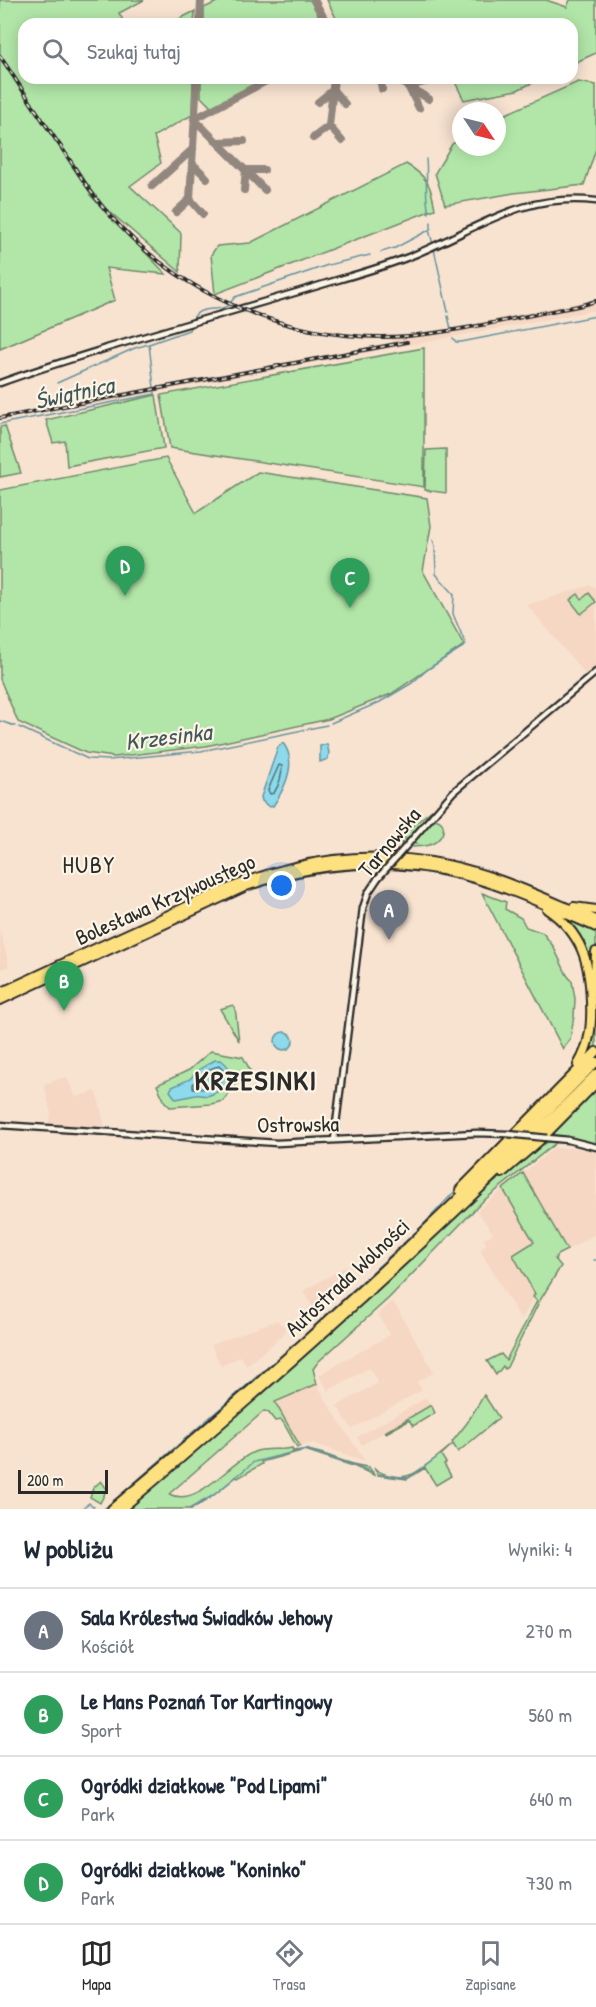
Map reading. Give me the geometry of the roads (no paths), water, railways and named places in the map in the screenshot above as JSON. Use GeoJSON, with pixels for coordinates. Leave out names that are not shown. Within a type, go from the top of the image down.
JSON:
{"type":"FeatureCollection","features":[{"type":"Feature","properties":{"kind":"highway","name":"Bolesława Krzywoustego"},"geometry":{"type":"LineString","coordinates":[[62,968],[241,882],[280,869],[325,860],[381,857],[435,863],[487,876],[596,920]]}},
{"type":"Feature","properties":{"kind":"highway","name":"Bolesława Krzywoustego"},"geometry":{"type":"LineString","coordinates":[[62,968],[246,886],[284,874],[327,866],[385,863],[432,868],[479,879],[596,927]]}},
{"type":"Feature","properties":{"kind":"highway"},"geometry":{"type":"LineString","coordinates":[[533,900],[568,927],[581,946],[588,968],[592,1016],[590,1034],[583,1057],[566,1082]]}},
{"type":"Feature","properties":{"kind":"highway"},"geometry":{"type":"LineString","coordinates":[[548,900],[596,910]]}},
{"type":"Feature","properties":{"kind":"highway"},"geometry":{"type":"LineString","coordinates":[[596,952],[594,965],[596,1000]]}},
{"type":"Feature","properties":{"kind":"highway"},"geometry":{"type":"LineString","coordinates":[[0,993],[62,968]]}},
{"type":"Feature","properties":{"kind":"highway"},"geometry":{"type":"LineString","coordinates":[[0,1000],[62,968]]}},
{"type":"Feature","properties":{"kind":"highway"},"geometry":{"type":"LineString","coordinates":[[425,1229],[478,1170],[596,1052]]}},
{"type":"Feature","properties":{"kind":"highway","name":"Autostrada Wolności"},"geometry":{"type":"LineString","coordinates":[[112,1509],[228,1410],[425,1229],[596,1062]]}},
{"type":"Feature","properties":{"kind":"highway","name":"Autostrada Wolności"},"geometry":{"type":"LineString","coordinates":[[121,1509],[324,1334],[463,1204],[596,1074]]}},
{"type":"Feature","properties":{"kind":"highway"},"geometry":{"type":"LineString","coordinates":[[463,1204],[525,1153],[594,1085]]}},
{"type":"Feature","properties":{"kind":"street"},"geometry":{"type":"LineString","coordinates":[[0,383],[415,254],[506,211],[547,201],[596,201]]}},
{"type":"Feature","properties":{"kind":"street","name":"Tarnowska"},"geometry":{"type":"LineString","coordinates":[[334,1140],[363,908],[368,893],[378,878],[453,792],[596,672]]}},
{"type":"Feature","properties":{"kind":"street","name":"Ostrowska"},"geometry":{"type":"LineString","coordinates":[[0,1125],[277,1143],[488,1133],[568,1140],[596,1148]]}},
{"type":"Feature","properties":{"kind":"water"},"geometry":{"type":"Polygon","coordinates":[[[283,743],[287,750],[290,767],[277,799],[273,806],[269,807],[261,797],[278,747],[283,743]]]}},
{"type":"Feature","properties":{"kind":"water"},"geometry":{"type":"Polygon","coordinates":[[[327,744],[328,759],[320,762],[320,746],[327,744]]]}},
{"type":"Feature","properties":{"kind":"water"},"geometry":{"type":"Polygon","coordinates":[[[280,1032],[288,1032],[293,1037],[291,1048],[280,1050],[275,1045],[275,1037],[280,1032]]]}},
{"type":"Feature","properties":{"kind":"water"},"geometry":{"type":"Polygon","coordinates":[[[215,1060],[221,1060],[230,1070],[229,1080],[222,1089],[208,1096],[198,1095],[176,1099],[170,1091],[172,1087],[190,1079],[198,1070],[215,1060]]]}},
{"type":"Feature","properties":{"kind":"waterway"},"geometry":{"type":"LineString","coordinates":[[426,159],[429,213]]}},
{"type":"Feature","properties":{"kind":"waterway"},"geometry":{"type":"LineString","coordinates":[[429,230],[431,222]]}},
{"type":"Feature","properties":{"kind":"waterway","name":"Świątnica"},"geometry":{"type":"LineString","coordinates":[[381,252],[395,248],[429,230],[433,244]]}},
{"type":"Feature","properties":{"kind":"waterway","name":"Świątnica"},"geometry":{"type":"LineString","coordinates":[[434,249],[448,312]]}},
{"type":"Feature","properties":{"kind":"waterway","name":"Świątnica"},"geometry":{"type":"LineString","coordinates":[[230,303],[235,297],[328,265],[370,255]]}},
{"type":"Feature","properties":{"kind":"waterway","name":"Świątnica"},"geometry":{"type":"LineString","coordinates":[[192,321],[199,312],[229,305]]}},
{"type":"Feature","properties":{"kind":"waterway","name":"Świątnica"},"geometry":{"type":"LineString","coordinates":[[448,316],[451,329]]}},
{"type":"Feature","properties":{"kind":"waterway","name":"Świątnica"},"geometry":{"type":"LineString","coordinates":[[453,338],[456,342],[461,342],[596,316]]}},
{"type":"Feature","properties":{"kind":"waterway","name":"Świątnica"},"geometry":{"type":"LineString","coordinates":[[154,388],[149,344],[189,330],[191,325]]}},
{"type":"Feature","properties":{"kind":"waterway"},"geometry":{"type":"LineString","coordinates":[[57,383],[149,344]]}},
{"type":"Feature","properties":{"kind":"waterway","name":"Świątnica"},"geometry":{"type":"LineString","coordinates":[[0,424],[155,394],[155,392]]}},
{"type":"Feature","properties":{"kind":"waterway","name":"Krzesinka"},"geometry":{"type":"LineString","coordinates":[[331,723],[380,702],[412,683],[428,669],[466,645],[453,614],[454,594],[436,574],[433,540]]}},
{"type":"Feature","properties":{"kind":"waterway","name":"Krzesinka"},"geometry":{"type":"LineString","coordinates":[[0,721],[15,726]]}},
{"type":"Feature","properties":{"kind":"waterway","name":"Krzesinka"},"geometry":{"type":"LineString","coordinates":[[19,727],[88,759],[109,760],[201,751],[327,725]]}},
{"type":"Feature","properties":{"kind":"waterway"},"geometry":{"type":"LineString","coordinates":[[569,1074],[575,1066]]}},
{"type":"Feature","properties":{"kind":"waterway"},"geometry":{"type":"LineString","coordinates":[[468,1176],[509,1135]]}},
{"type":"Feature","properties":{"kind":"waterway"},"geometry":{"type":"LineString","coordinates":[[104,1509],[299,1340],[421,1227],[457,1189]]}},
{"type":"Feature","properties":{"kind":"waterway"},"geometry":{"type":"LineString","coordinates":[[189,1509],[214,1495],[254,1462],[306,1449],[373,1472]]}},
{"type":"Feature","properties":{"kind":"waterway"},"geometry":{"type":"LineString","coordinates":[[378,1474],[408,1478],[436,1458]]}},
{"type":"Feature","properties":{"kind":"waterway"},"geometry":{"type":"LineString","coordinates":[[81,1509],[89,1503],[94,1507]]}},
{"type":"Feature","properties":{"kind":"railway"},"geometry":{"type":"LineString","coordinates":[[0,56],[18,83]]}},
{"type":"Feature","properties":{"kind":"railway"},"geometry":{"type":"LineString","coordinates":[[19,84],[83,181],[108,213],[170,270],[206,292],[244,310],[283,323],[324,332],[366,337],[408,336],[472,327],[596,301]]}},
{"type":"Feature","properties":{"kind":"railway"},"geometry":{"type":"LineString","coordinates":[[0,418],[407,342]]}},
{"type":"Feature","properties":{"kind":"place","name":"Ogródki działkowe \"Koninko\""},"geometry":{"type":"Point","coordinates":[125,596]}},
{"type":"Feature","properties":{"kind":"place","name":"Ogródki działkowe \"Pod Lipami\""},"geometry":{"type":"Point","coordinates":[350,608]}},
{"type":"Feature","properties":{"kind":"place","name":"Sala Królestwa Świadków Jehowy"},"geometry":{"type":"Point","coordinates":[389,940]}},
{"type":"Feature","properties":{"kind":"place","name":"Le Mans Poznań Tor Kartingowy"},"geometry":{"type":"Point","coordinates":[64,1011]}},
{"type":"Feature","properties":{"kind":"district","name":"HUBY"},"geometry":{"type":"Point","coordinates":[89,864]}},
{"type":"Feature","properties":{"kind":"district","name":"KRZESINKI"},"geometry":{"type":"Point","coordinates":[256,1080]}}]}
